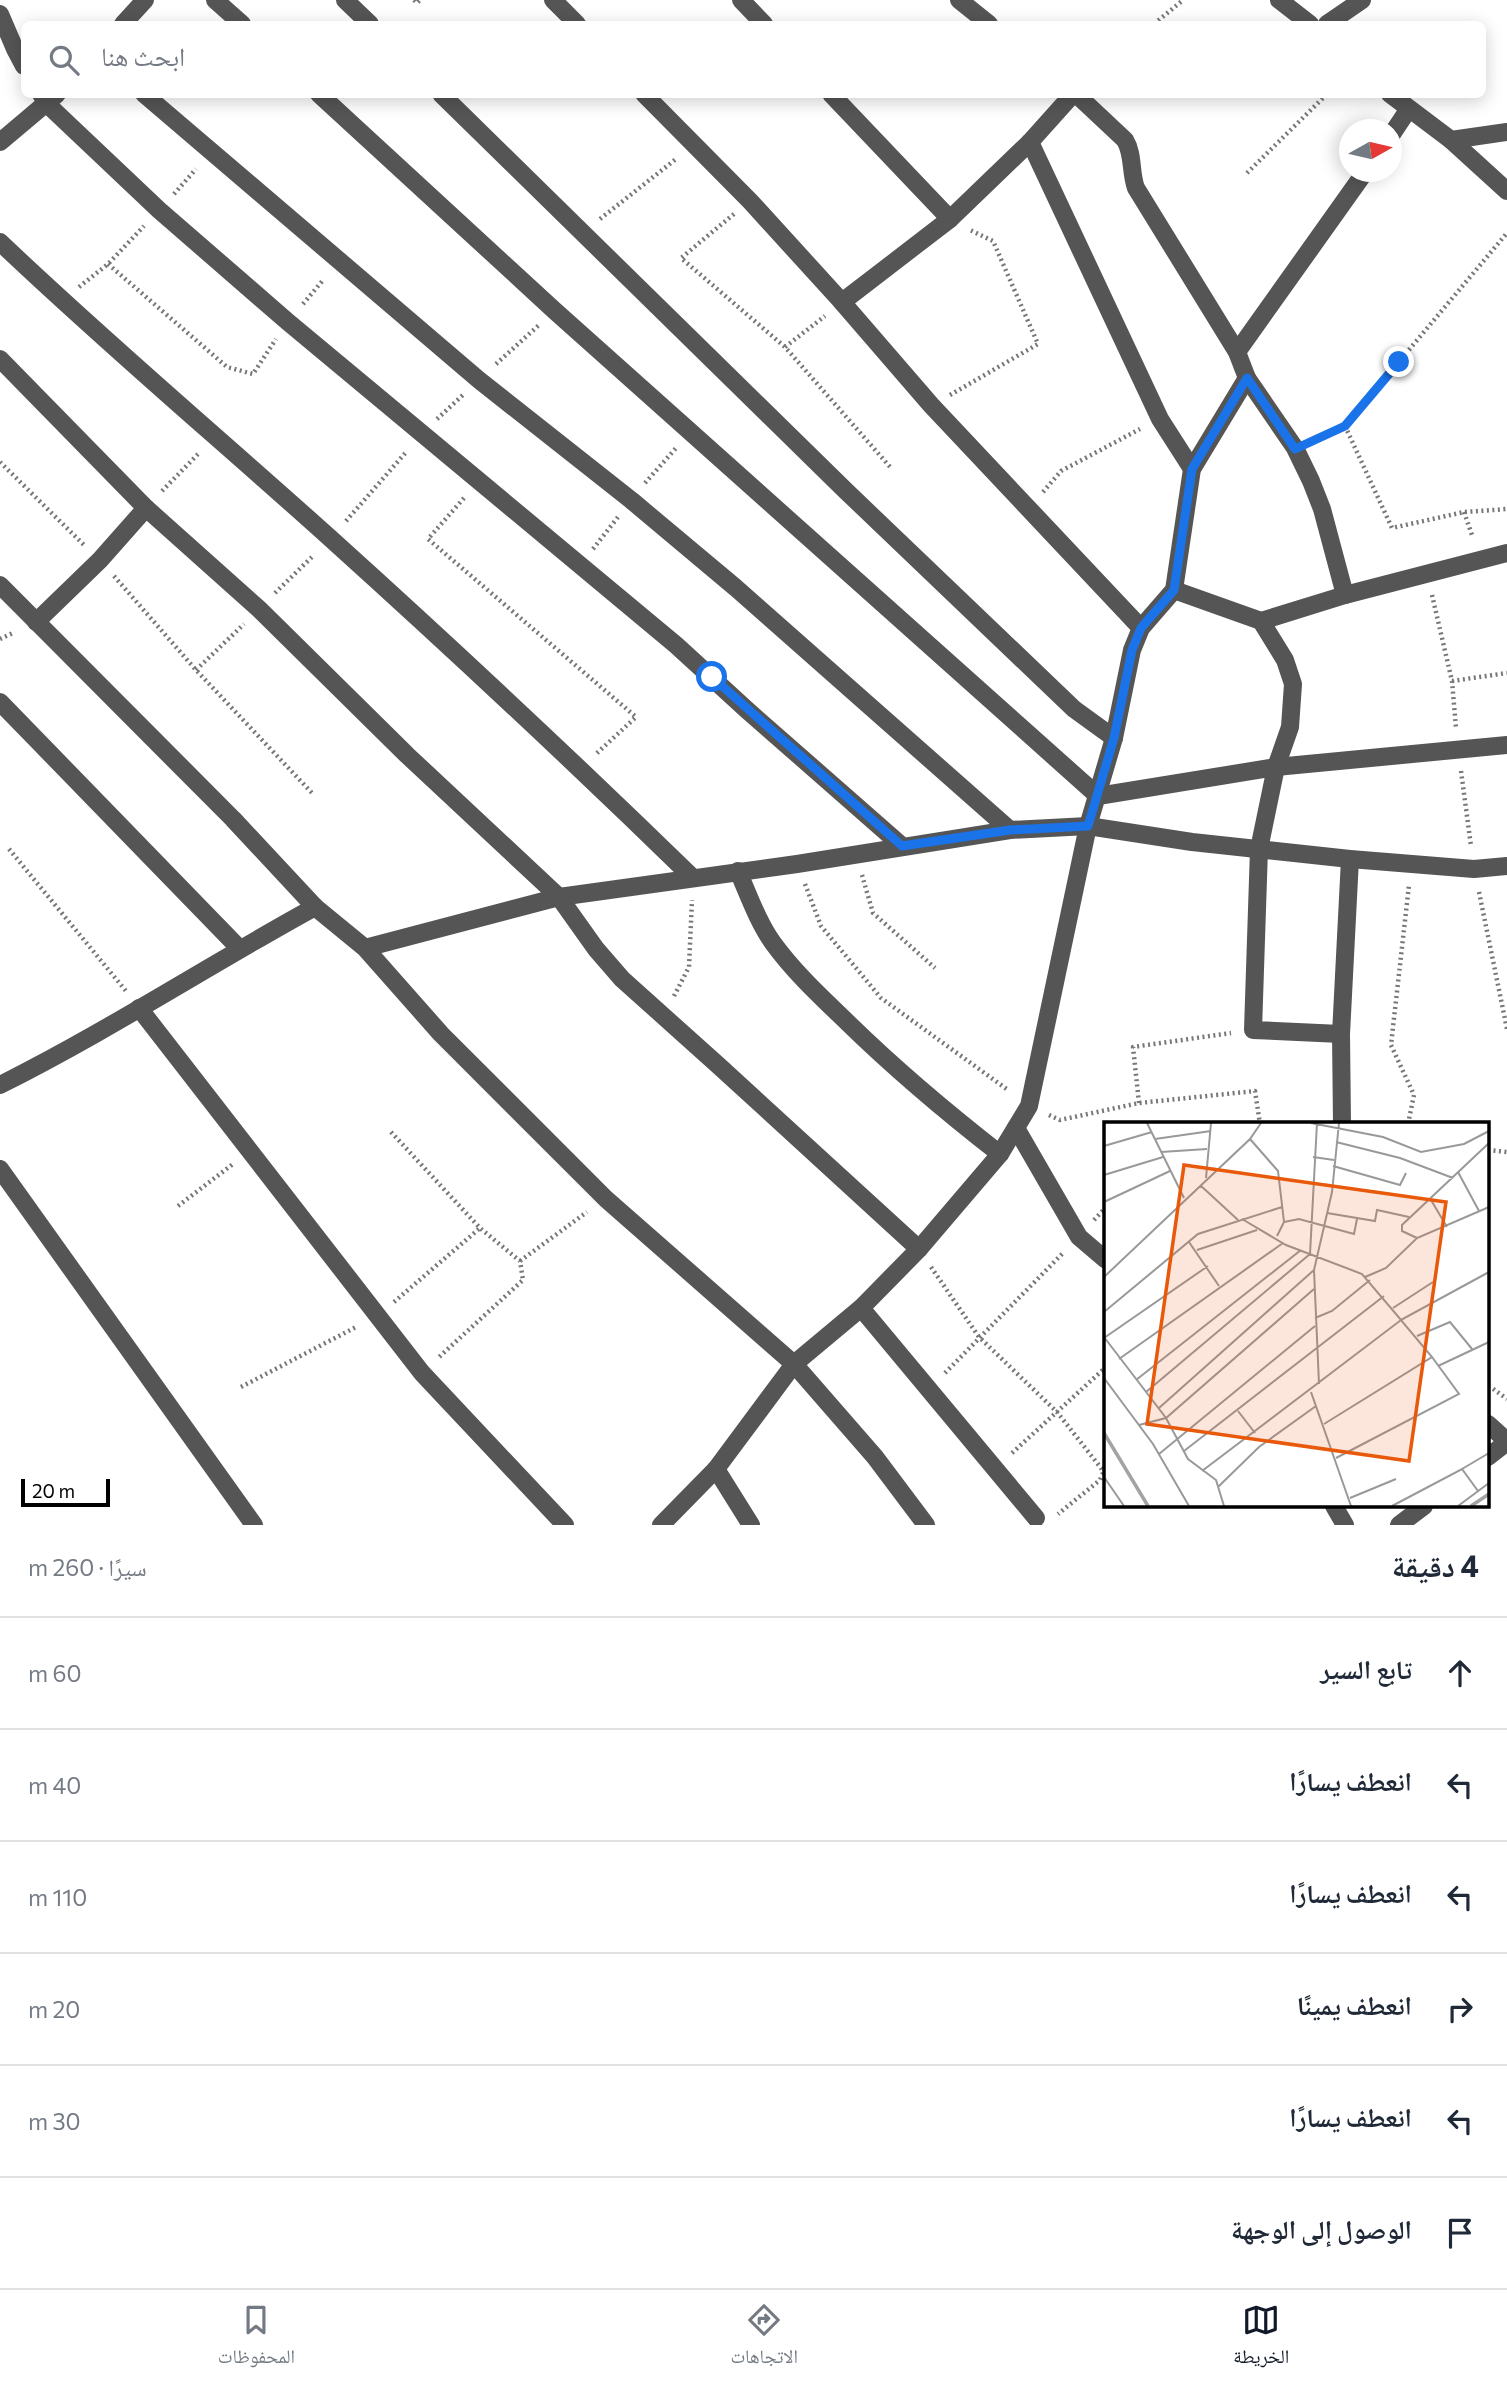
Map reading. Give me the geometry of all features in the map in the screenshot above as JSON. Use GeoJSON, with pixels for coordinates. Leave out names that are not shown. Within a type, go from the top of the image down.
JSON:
{"type":"FeatureCollection","features":[{"type":"Feature","properties":{"kind":"street"},"geometry":{"type":"LineString","coordinates":[[126,21],[145,0]]}},
{"type":"Feature","properties":{"kind":"street"},"geometry":{"type":"LineString","coordinates":[[215,0],[239,21]]}},
{"type":"Feature","properties":{"kind":"street"},"geometry":{"type":"LineString","coordinates":[[345,0],[367,21]]}},
{"type":"Feature","properties":{"kind":"street"},"geometry":{"type":"LineString","coordinates":[[553,0],[574,21]]}},
{"type":"Feature","properties":{"kind":"street"},"geometry":{"type":"LineString","coordinates":[[741,0],[761,21]]}},
{"type":"Feature","properties":{"kind":"street"},"geometry":{"type":"LineString","coordinates":[[959,0],[985,21]]}},
{"type":"Feature","properties":{"kind":"street"},"geometry":{"type":"LineString","coordinates":[[1279,0],[1306,21]]}},
{"type":"Feature","properties":{"kind":"street"},"geometry":{"type":"LineString","coordinates":[[1331,21],[1362,0]]}},
{"type":"Feature","properties":{"kind":"street"},"geometry":{"type":"LineString","coordinates":[[0,14],[21,60]]}},
{"type":"Feature","properties":{"kind":"street"},"geometry":{"type":"LineString","coordinates":[[0,142],[48,98],[159,210],[288,322],[676,645],[902,846]]}},
{"type":"Feature","properties":{"kind":"street"},"geometry":{"type":"LineString","coordinates":[[149,98],[479,380],[631,500],[736,588],[1010,830]]}},
{"type":"Feature","properties":{"kind":"street"},"geometry":{"type":"LineString","coordinates":[[322,98],[555,311],[1098,796]]}},
{"type":"Feature","properties":{"kind":"street"},"geometry":{"type":"LineString","coordinates":[[446,98],[1054,691],[1114,738]]}},
{"type":"Feature","properties":{"kind":"street"},"geometry":{"type":"LineString","coordinates":[[649,98],[750,201],[931,405],[1141,628]]}},
{"type":"Feature","properties":{"kind":"street"},"geometry":{"type":"LineString","coordinates":[[835,98],[950,219]]}},
{"type":"Feature","properties":{"kind":"street"},"geometry":{"type":"LineString","coordinates":[[842,302],[950,219],[1071,98]]}},
{"type":"Feature","properties":{"kind":"street"},"geometry":{"type":"LineString","coordinates":[[1079,98],[1125,140],[1130,148],[1131,175],[1136,188],[1237,352],[1247,378],[1295,449],[1322,509],[1345,595]]}},
{"type":"Feature","properties":{"kind":"street"},"geometry":{"type":"LineString","coordinates":[[1394,98],[1451,140],[1507,191]]}},
{"type":"Feature","properties":{"kind":"street"},"geometry":{"type":"LineString","coordinates":[[1402,119],[1408,110]]}},
{"type":"Feature","properties":{"kind":"street"},"geometry":{"type":"LineString","coordinates":[[1451,140],[1507,132]]}},
{"type":"Feature","properties":{"kind":"street"},"geometry":{"type":"LineString","coordinates":[[1030,142],[1160,419],[1192,469]]}},
{"type":"Feature","properties":{"kind":"street"},"geometry":{"type":"LineString","coordinates":[[1237,352],[1358,182]]}},
{"type":"Feature","properties":{"kind":"street"},"geometry":{"type":"LineString","coordinates":[[0,242],[62,301],[331,538],[693,878]]}},
{"type":"Feature","properties":{"kind":"street"},"geometry":{"type":"LineString","coordinates":[[0,359],[146,508],[259,609],[407,755],[559,897],[596,949],[622,979],[919,1249]]}},
{"type":"Feature","properties":{"kind":"street"},"geometry":{"type":"LineString","coordinates":[[661,1525],[716,1469],[794,1364],[861,1308],[919,1249],[1000,1154],[1030,1105],[1088,826],[1114,738],[1129,660],[1141,628],[1174,590],[1192,469],[1247,378]]}},
{"type":"Feature","properties":{"kind":"street"},"geometry":{"type":"LineString","coordinates":[[36,622],[100,560],[146,508]]}},
{"type":"Feature","properties":{"kind":"street"},"geometry":{"type":"LineString","coordinates":[[1174,590],[1261,621],[1345,595],[1507,553]]}},
{"type":"Feature","properties":{"kind":"street"},"geometry":{"type":"LineString","coordinates":[[0,585],[233,820],[315,907],[365,948],[441,1034],[606,1199],[794,1364],[875,1457],[926,1525]]}},
{"type":"Feature","properties":{"kind":"street"},"geometry":{"type":"LineString","coordinates":[[1261,621],[1285,660],[1293,684],[1290,727],[1276,767],[1259,849],[1252,1030],[1341,1034]]}},
{"type":"Feature","properties":{"kind":"street"},"geometry":{"type":"LineString","coordinates":[[0,702],[240,948]]}},
{"type":"Feature","properties":{"kind":"street"},"geometry":{"type":"LineString","coordinates":[[1098,796],[1276,767],[1507,745]]}},
{"type":"Feature","properties":{"kind":"street"},"geometry":{"type":"LineString","coordinates":[[365,948],[559,897],[797,864],[1010,830],[1088,826],[1192,842],[1350,859],[1474,869],[1507,866]]}},
{"type":"Feature","properties":{"kind":"street"},"geometry":{"type":"LineString","coordinates":[[1342,1122],[1341,1034],[1350,859]]}},
{"type":"Feature","properties":{"kind":"street"},"geometry":{"type":"LineString","coordinates":[[738,871],[754,909],[790,966],[895,1069],[1000,1154]]}},
{"type":"Feature","properties":{"kind":"street"},"geometry":{"type":"LineString","coordinates":[[0,1085],[315,907]]}},
{"type":"Feature","properties":{"kind":"street"},"geometry":{"type":"LineString","coordinates":[[139,1008],[422,1373],[565,1525]]}},
{"type":"Feature","properties":{"kind":"street"},"geometry":{"type":"LineString","coordinates":[[1016,1128],[1079,1237],[1104,1258]]}},
{"type":"Feature","properties":{"kind":"street"},"geometry":{"type":"LineString","coordinates":[[0,1169],[254,1525]]}},
{"type":"Feature","properties":{"kind":"street"},"geometry":{"type":"LineString","coordinates":[[861,1308],[1036,1518]]}},
{"type":"Feature","properties":{"kind":"street"},"geometry":{"type":"LineString","coordinates":[[1490,1426],[1507,1442],[1490,1455]]}},
{"type":"Feature","properties":{"kind":"street"},"geometry":{"type":"LineString","coordinates":[[716,1469],[751,1525]]}},
{"type":"Feature","properties":{"kind":"street"},"geometry":{"type":"LineString","coordinates":[[1335,1507],[1345,1525]]}},
{"type":"Feature","properties":{"kind":"street"},"geometry":{"type":"LineString","coordinates":[[1399,1525],[1423,1507]]}},
{"type":"Feature","properties":{"kind":"path"},"geometry":{"type":"LineString","coordinates":[[414,0],[417,3],[420,0]]}},
{"type":"Feature","properties":{"kind":"path"},"geometry":{"type":"LineString","coordinates":[[1158,21],[1183,0]]}},
{"type":"Feature","properties":{"kind":"path"},"geometry":{"type":"LineString","coordinates":[[1247,173],[1323,98]]}},
{"type":"Feature","properties":{"kind":"path"},"geometry":{"type":"LineString","coordinates":[[582,232],[694,145]]}},
{"type":"Feature","properties":{"kind":"path"},"geometry":{"type":"LineString","coordinates":[[62,301],[108,264],[210,152]]}},
{"type":"Feature","properties":{"kind":"path"},"geometry":{"type":"LineString","coordinates":[[750,201],[681,258],[785,348],[891,468]]}},
{"type":"Feature","properties":{"kind":"path"},"geometry":{"type":"LineString","coordinates":[[931,405],[1038,344],[993,242],[950,219]]}},
{"type":"Feature","properties":{"kind":"path"},"geometry":{"type":"LineString","coordinates":[[1295,449],[1345,426],[1507,233]]}},
{"type":"Feature","properties":{"kind":"path"},"geometry":{"type":"LineString","coordinates":[[108,264],[227,367],[253,374],[288,322],[340,260]]}},
{"type":"Feature","properties":{"kind":"path"},"geometry":{"type":"LineString","coordinates":[[785,348],[842,302]]}},
{"type":"Feature","properties":{"kind":"path"},"geometry":{"type":"LineString","coordinates":[[196,670],[331,538],[422,433],[555,311]]}},
{"type":"Feature","properties":{"kind":"path"},"geometry":{"type":"LineString","coordinates":[[1030,508],[1061,471],[1160,419]]}},
{"type":"Feature","properties":{"kind":"path"},"geometry":{"type":"LineString","coordinates":[[1345,426],[1392,528],[1464,512],[1507,509]]}},
{"type":"Feature","properties":{"kind":"path"},"geometry":{"type":"LineString","coordinates":[[580,565],[631,500],[691,431]]}},
{"type":"Feature","properties":{"kind":"path"},"geometry":{"type":"LineString","coordinates":[[146,508],[215,436]]}},
{"type":"Feature","properties":{"kind":"path"},"geometry":{"type":"LineString","coordinates":[[0,462],[100,560],[196,670],[312,793]]}},
{"type":"Feature","properties":{"kind":"path"},"geometry":{"type":"LineString","coordinates":[[479,481],[428,539],[636,717],[580,769]]}},
{"type":"Feature","properties":{"kind":"path"},"geometry":{"type":"LineString","coordinates":[[1428,575],[1452,681],[1474,869],[1507,1029]]}},
{"type":"Feature","properties":{"kind":"path"},"geometry":{"type":"LineString","coordinates":[[1452,681],[1507,673]]}},
{"type":"Feature","properties":{"kind":"path"},"geometry":{"type":"LineString","coordinates":[[9,849],[139,1008]]}},
{"type":"Feature","properties":{"kind":"path"},"geometry":{"type":"LineString","coordinates":[[856,854],[873,913],[934,968]]}},
{"type":"Feature","properties":{"kind":"path"},"geometry":{"type":"LineString","coordinates":[[797,864],[821,926],[881,998],[1030,1105],[1060,1120],[1139,1103],[1255,1091],[1260,1122]]}},
{"type":"Feature","properties":{"kind":"path"},"geometry":{"type":"LineString","coordinates":[[1408,1122],[1414,1096],[1391,1045],[1412,864]]}},
{"type":"Feature","properties":{"kind":"path"},"geometry":{"type":"LineString","coordinates":[[664,1016],[689,967],[693,878]]}},
{"type":"Feature","properties":{"kind":"path"},"geometry":{"type":"LineString","coordinates":[[1139,1103],[1133,1047],[1252,1030]]}},
{"type":"Feature","properties":{"kind":"path"},"geometry":{"type":"LineString","coordinates":[[391,1132],[480,1228],[520,1261],[523,1280],[422,1373]]}},
{"type":"Feature","properties":{"kind":"path"},"geometry":{"type":"LineString","coordinates":[[178,1206],[251,1151]]}},
{"type":"Feature","properties":{"kind":"path"},"geometry":{"type":"LineString","coordinates":[[520,1261],[606,1199]]}},
{"type":"Feature","properties":{"kind":"path"},"geometry":{"type":"LineString","coordinates":[[241,1387],[379,1315],[480,1228]]}},
{"type":"Feature","properties":{"kind":"path"},"geometry":{"type":"LineString","coordinates":[[929,1388],[1079,1237]]}},
{"type":"Feature","properties":{"kind":"path"},"geometry":{"type":"LineString","coordinates":[[919,1249],[979,1336],[1057,1412],[1101,1468],[1100,1480],[1055,1517],[1042,1521],[1036,1518]]}},
{"type":"Feature","properties":{"kind":"path"},"geometry":{"type":"LineString","coordinates":[[996,1468],[1104,1369]]}},
{"type":"Feature","properties":{"kind":"path"},"geometry":{"type":"LineString","coordinates":[[1490,1388],[1507,1399]]}},
{"type":"Feature","properties":{"kind":"route"},"geometry":{"type":"LineString","coordinates":[[712,677],[902,846],[1010,830],[1088,826],[1114,738],[1132,650],[1141,628],[1174,590],[1192,469],[1247,378],[1295,449],[1345,426],[1399,362]]}}]}
